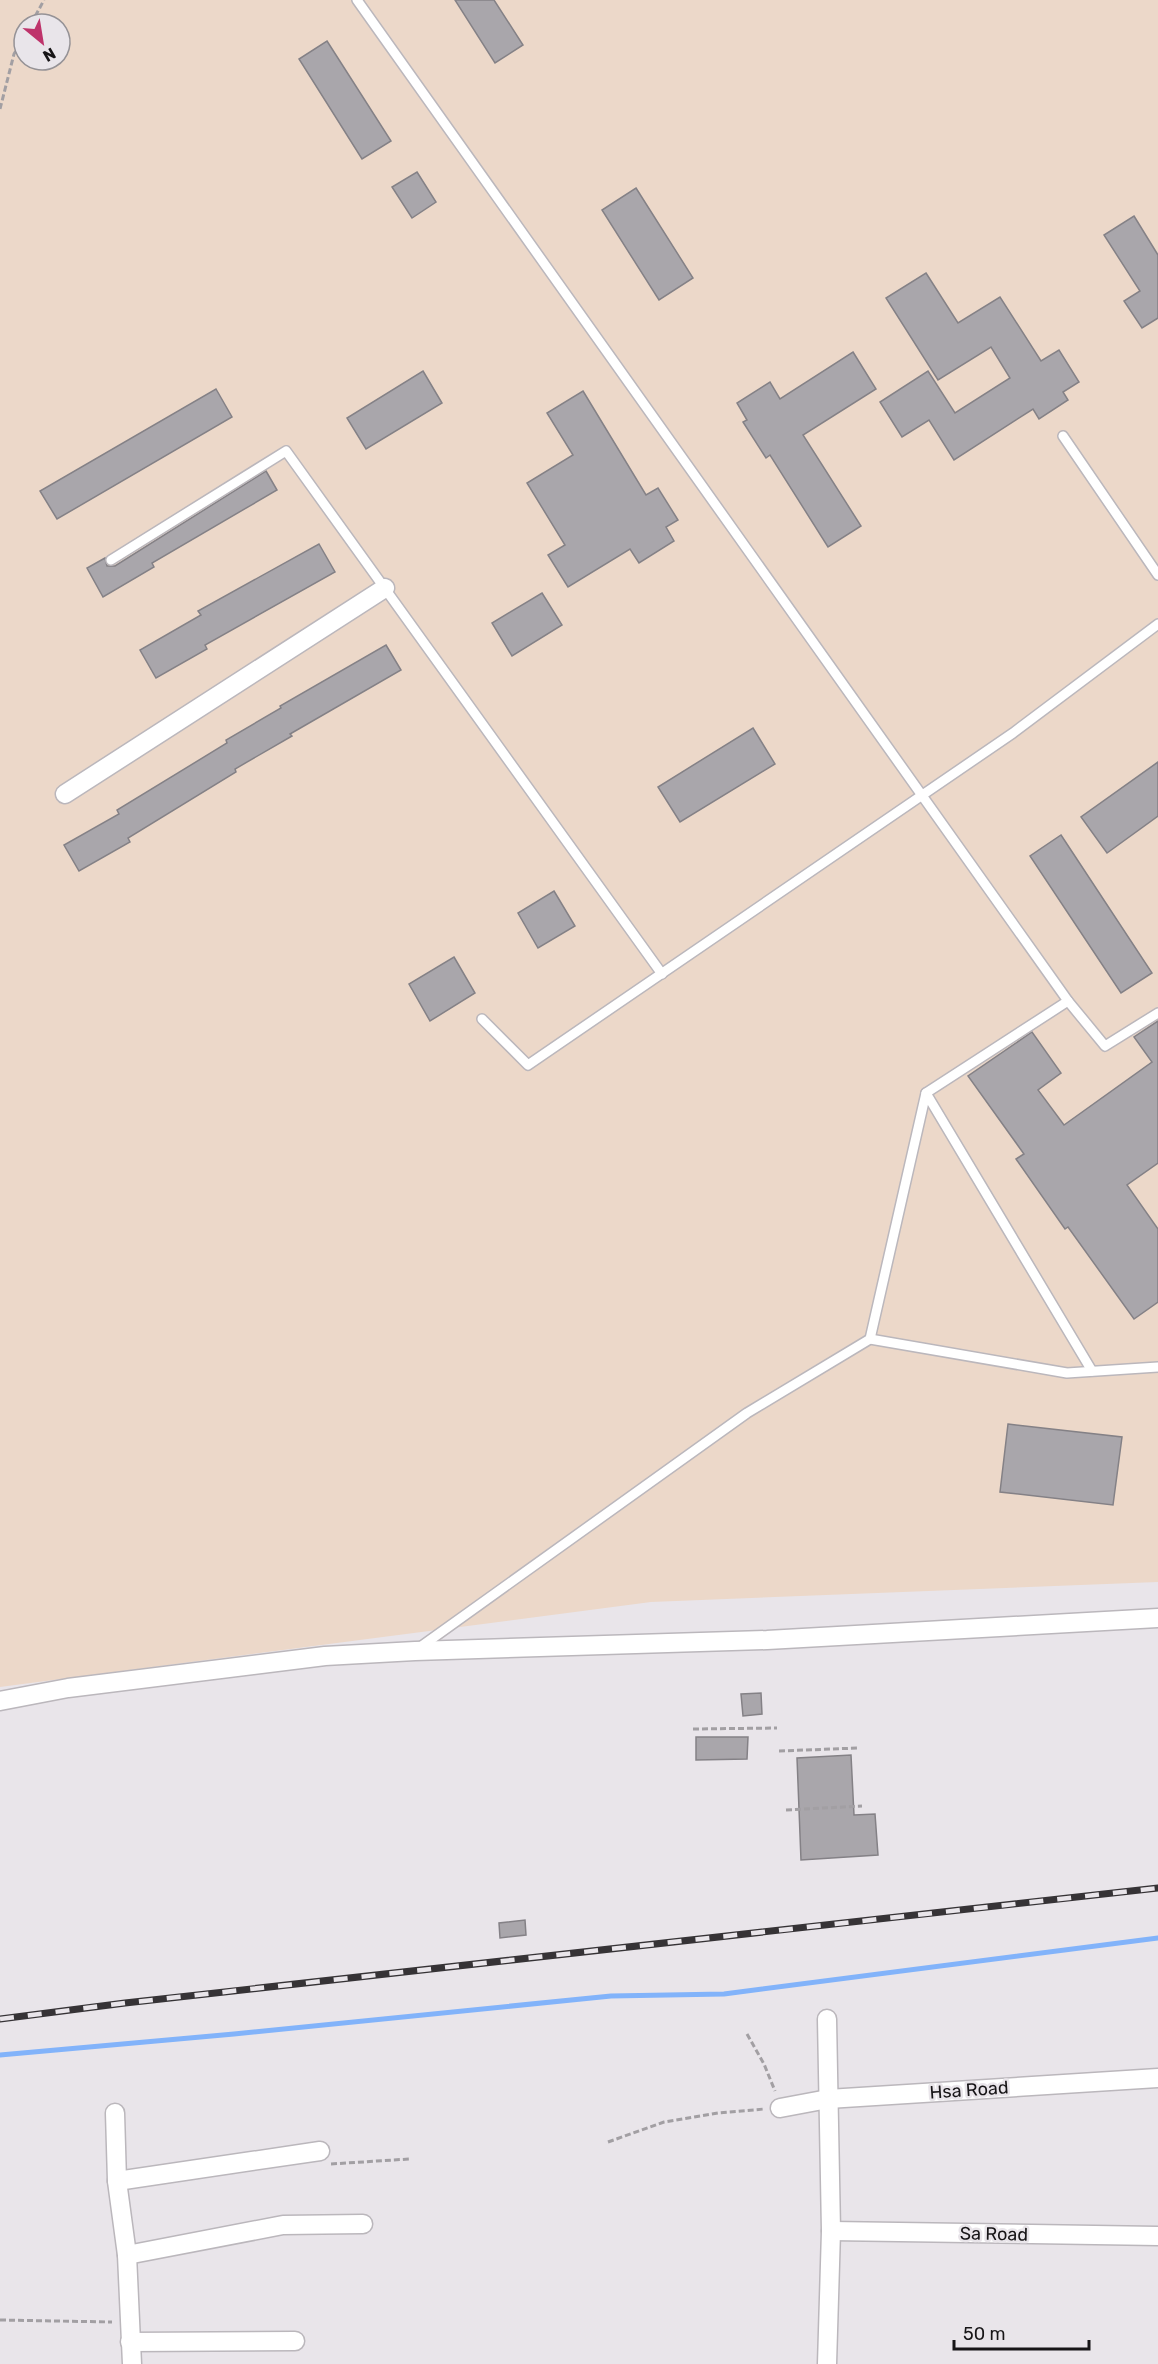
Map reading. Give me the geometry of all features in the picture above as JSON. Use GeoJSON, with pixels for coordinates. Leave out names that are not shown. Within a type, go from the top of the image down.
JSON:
{"type":"FeatureCollection","features":[{"type":"Feature","properties":{"kind":"street"},"geometry":{"type":"LineString","coordinates":[[65,794],[385,588]]}},
{"type":"Feature","properties":{"kind":"street"},"geometry":{"type":"LineString","coordinates":[[0,1701],[68,1688],[325,1656],[767,1640],[1158,1617]]}},
{"type":"Feature","properties":{"kind":"street"},"geometry":{"type":"LineString","coordinates":[[826,2019],[831,2231],[828,2364]]}},
{"type":"Feature","properties":{"kind":"street","name":"Hsa Road"},"geometry":{"type":"LineString","coordinates":[[780,2108],[828,2099],[1158,2078]]}},
{"type":"Feature","properties":{"kind":"street"},"geometry":{"type":"LineString","coordinates":[[115,2113],[117,2181],[126,2255],[132,2364]]}},
{"type":"Feature","properties":{"kind":"street"},"geometry":{"type":"LineString","coordinates":[[117,2181],[320,2151]]}},
{"type":"Feature","properties":{"kind":"street"},"geometry":{"type":"LineString","coordinates":[[126,2255],[283,2225],[363,2224]]}},
{"type":"Feature","properties":{"kind":"street","name":"Sa Road"},"geometry":{"type":"LineString","coordinates":[[831,2231],[1158,2236]]}},
{"type":"Feature","properties":{"kind":"street"},"geometry":{"type":"LineString","coordinates":[[130,2342],[295,2341]]}},
{"type":"Feature","properties":{"kind":"lane"},"geometry":{"type":"LineString","coordinates":[[357,0],[1068,1001],[1104,1046],[1158,1013]]}},
{"type":"Feature","properties":{"kind":"lane"},"geometry":{"type":"LineString","coordinates":[[1063,436],[1158,575]]}},
{"type":"Feature","properties":{"kind":"lane"},"geometry":{"type":"LineString","coordinates":[[111,560],[286,451],[662,974]]}},
{"type":"Feature","properties":{"kind":"lane"},"geometry":{"type":"LineString","coordinates":[[482,1019],[528,1065],[1013,733],[1158,624]]}},
{"type":"Feature","properties":{"kind":"lane"},"geometry":{"type":"LineString","coordinates":[[870,1339],[926,1094],[1068,1001]]}},
{"type":"Feature","properties":{"kind":"lane"},"geometry":{"type":"LineString","coordinates":[[926,1094],[1092,1371]]}},
{"type":"Feature","properties":{"kind":"lane"},"geometry":{"type":"LineString","coordinates":[[415,1651],[747,1413],[870,1339],[1067,1373],[1158,1367]]}},
{"type":"Feature","properties":{"kind":"path"},"geometry":{"type":"LineString","coordinates":[[0,109],[12,65]]}},
{"type":"Feature","properties":{"kind":"path"},"geometry":{"type":"LineString","coordinates":[[693,1729],[777,1728]]}},
{"type":"Feature","properties":{"kind":"path"},"geometry":{"type":"LineString","coordinates":[[779,1751],[858,1748]]}},
{"type":"Feature","properties":{"kind":"path"},"geometry":{"type":"LineString","coordinates":[[786,1810],[862,1806]]}},
{"type":"Feature","properties":{"kind":"path"},"geometry":{"type":"LineString","coordinates":[[608,2142],[664,2122],[717,2113],[780,2108],[764,2064],[747,2034]]}},
{"type":"Feature","properties":{"kind":"path"},"geometry":{"type":"LineString","coordinates":[[320,2151],[332,2165],[409,2159]]}},
{"type":"Feature","properties":{"kind":"path"},"geometry":{"type":"LineString","coordinates":[[0,2320],[129,2322]]}},
{"type":"Feature","properties":{"kind":"shaded area"},"geometry":{"type":"Polygon","coordinates":[[[0,0],[1158,0],[1158,1582],[651,1602],[0,1687],[0,0]]]}},
{"type":"Feature","properties":{"kind":"building"},"geometry":{"type":"Polygon","coordinates":[[[455,0],[494,0],[523,45],[495,63],[455,0]]]}},
{"type":"Feature","properties":{"kind":"building"},"geometry":{"type":"Polygon","coordinates":[[[327,41],[391,141],[362,159],[299,59],[327,41]]]}},
{"type":"Feature","properties":{"kind":"building"},"geometry":{"type":"Polygon","coordinates":[[[417,172],[436,202],[412,218],[392,187],[417,172]]]}},
{"type":"Feature","properties":{"kind":"building"},"geometry":{"type":"Polygon","coordinates":[[[636,188],[693,278],[659,300],[602,210],[636,188]]]}},
{"type":"Feature","properties":{"kind":"building"},"geometry":{"type":"Polygon","coordinates":[[[1134,216],[1158,255],[1158,318],[1142,328],[1124,301],[1140,291],[1104,235],[1134,216]]]}},
{"type":"Feature","properties":{"kind":"building"},"geometry":{"type":"Polygon","coordinates":[[[926,273],[958,323],[1000,297],[1041,361],[1059,350],[1079,382],[1063,392],[1068,400],[1039,419],[1033,409],[954,460],[929,420],[902,437],[880,402],[928,371],[955,413],[1010,378],[991,347],[938,380],[886,298],[926,273]]]}},
{"type":"Feature","properties":{"kind":"building"},"geometry":{"type":"Polygon","coordinates":[[[853,352],[876,389],[803,435],[861,526],[828,547],[770,455],[766,458],[743,422],[747,420],[737,403],[770,382],[780,399],[853,352]]]}},
{"type":"Feature","properties":{"kind":"building"},"geometry":{"type":"Polygon","coordinates":[[[423,371],[442,403],[366,449],[347,418],[423,371]]]}},
{"type":"Feature","properties":{"kind":"building"},"geometry":{"type":"Polygon","coordinates":[[[216,389],[232,417],[57,519],[40,491],[216,389]]]}},
{"type":"Feature","properties":{"kind":"building"},"geometry":{"type":"Polygon","coordinates":[[[583,391],[646,495],[658,488],[678,520],[666,527],[674,541],[639,563],[630,549],[568,587],[548,555],[565,545],[527,483],[573,455],[547,413],[583,391]]]}},
{"type":"Feature","properties":{"kind":"building"},"geometry":{"type":"Polygon","coordinates":[[[266,471],[277,490],[152,563],[154,567],[103,597],[87,568],[105,558],[107,566],[115,566],[266,471]]]}},
{"type":"Feature","properties":{"kind":"building"},"geometry":{"type":"Polygon","coordinates":[[[319,544],[335,572],[205,645],[207,649],[156,678],[140,650],[201,615],[198,611],[319,544]]]}},
{"type":"Feature","properties":{"kind":"building"},"geometry":{"type":"Polygon","coordinates":[[[542,593],[562,625],[512,656],[492,623],[542,593]]]}},
{"type":"Feature","properties":{"kind":"building"},"geometry":{"type":"Polygon","coordinates":[[[386,645],[401,670],[290,734],[292,736],[235,769],[236,772],[128,838],[130,842],[79,871],[64,845],[119,814],[117,810],[227,743],[226,740],[281,708],[280,706],[386,645]]]}},
{"type":"Feature","properties":{"kind":"building"},"geometry":{"type":"Polygon","coordinates":[[[753,728],[775,764],[680,822],[658,787],[753,728]]]}},
{"type":"Feature","properties":{"kind":"building"},"geometry":{"type":"Polygon","coordinates":[[[1158,762],[1158,816],[1107,853],[1081,817],[1158,762]]]}},
{"type":"Feature","properties":{"kind":"building"},"geometry":{"type":"Polygon","coordinates":[[[1061,835],[1152,973],[1121,993],[1030,856],[1061,835]]]}},
{"type":"Feature","properties":{"kind":"building"},"geometry":{"type":"Polygon","coordinates":[[[554,891],[575,926],[538,948],[518,913],[554,891]]]}},
{"type":"Feature","properties":{"kind":"building"},"geometry":{"type":"Polygon","coordinates":[[[454,957],[475,993],[430,1021],[409,984],[454,957]]]}},
{"type":"Feature","properties":{"kind":"building"},"geometry":{"type":"Polygon","coordinates":[[[1158,1021],[1158,1163],[1127,1185],[1158,1229],[1158,1302],[1134,1319],[1068,1227],[1065,1229],[1016,1159],[1024,1154],[968,1076],[1032,1032],[1061,1073],[1038,1090],[1064,1125],[1152,1062],[1134,1037],[1158,1021]]]}},
{"type":"Feature","properties":{"kind":"building"},"geometry":{"type":"Polygon","coordinates":[[[1008,1424],[1122,1437],[1113,1505],[1000,1492],[1008,1424]]]}},
{"type":"Feature","properties":{"kind":"building"},"geometry":{"type":"Polygon","coordinates":[[[761,1693],[762,1714],[743,1716],[741,1694],[761,1693]]]}},
{"type":"Feature","properties":{"kind":"building"},"geometry":{"type":"Polygon","coordinates":[[[696,1737],[748,1737],[747,1759],[696,1760],[696,1737]]]}},
{"type":"Feature","properties":{"kind":"building"},"geometry":{"type":"Polygon","coordinates":[[[851,1755],[854,1815],[875,1814],[878,1855],[801,1860],[797,1758],[851,1755]]]}},
{"type":"Feature","properties":{"kind":"building"},"geometry":{"type":"Polygon","coordinates":[[[525,1920],[526,1935],[500,1938],[499,1923],[525,1920]]]}},
{"type":"Feature","properties":{"kind":"waterway"},"geometry":{"type":"LineString","coordinates":[[0,2055],[611,1996],[724,1994],[1158,1938]]}},
{"type":"Feature","properties":{"kind":"railway"},"geometry":{"type":"LineString","coordinates":[[0,2019],[125,2003],[1158,1888]]}}]}
